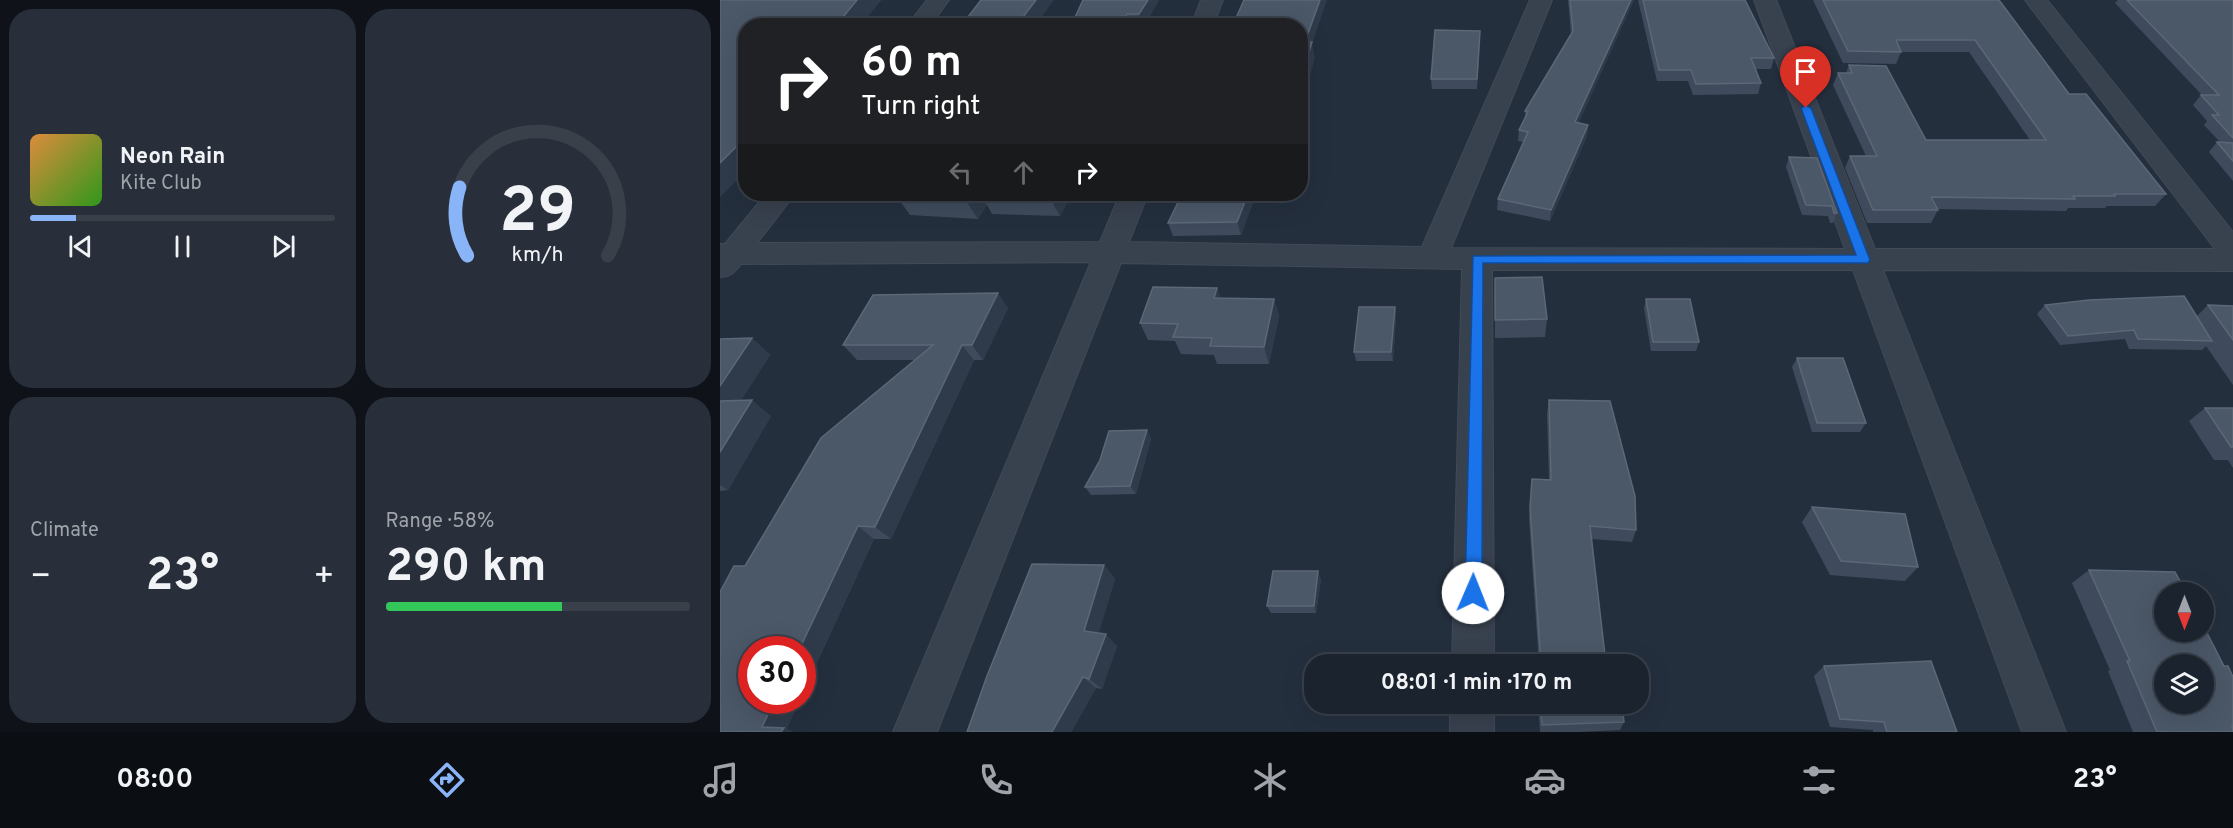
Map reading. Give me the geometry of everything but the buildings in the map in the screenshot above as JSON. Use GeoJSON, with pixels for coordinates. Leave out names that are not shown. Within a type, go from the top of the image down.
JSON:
{"type":"FeatureCollection","features":[{"type":"Feature","properties":{"kind":"street"},"geometry":{"type":"LineString","coordinates":[[924,18],[938,0]]}},
{"type":"Feature","properties":{"kind":"street"},"geometry":{"type":"LineString","coordinates":[[1205,18],[1212,0]]}},
{"type":"Feature","properties":{"kind":"street"},"geometry":{"type":"LineString","coordinates":[[1432,258],[1541,0]]}},
{"type":"Feature","properties":{"kind":"street"},"geometry":{"type":"LineString","coordinates":[[1765,0],[2044,732]]}},
{"type":"Feature","properties":{"kind":"street"},"geometry":{"type":"LineString","coordinates":[[2036,0],[2233,252]]}},
{"type":"Feature","properties":{"kind":"street"},"geometry":{"type":"LineString","coordinates":[[724,259],[776,201]]}},
{"type":"Feature","properties":{"kind":"street"},"geometry":{"type":"LineString","coordinates":[[915,732],[1131,201]]}},
{"type":"Feature","properties":{"kind":"street"},"geometry":{"type":"LineString","coordinates":[[724,259],[1110,252],[1477,259],[2233,260]]}},
{"type":"Feature","properties":{"kind":"street"},"geometry":{"type":"LineString","coordinates":[[1473,654],[1477,259]]}},
{"type":"Feature","properties":{"kind":"street"},"geometry":{"type":"LineString","coordinates":[[1472,714],[1472,732]]}},
{"type":"Feature","properties":{"kind":"route"},"geometry":{"type":"LineString","coordinates":[[1473,593],[1477,259],[1864,260],[1806,108]]}}]}
